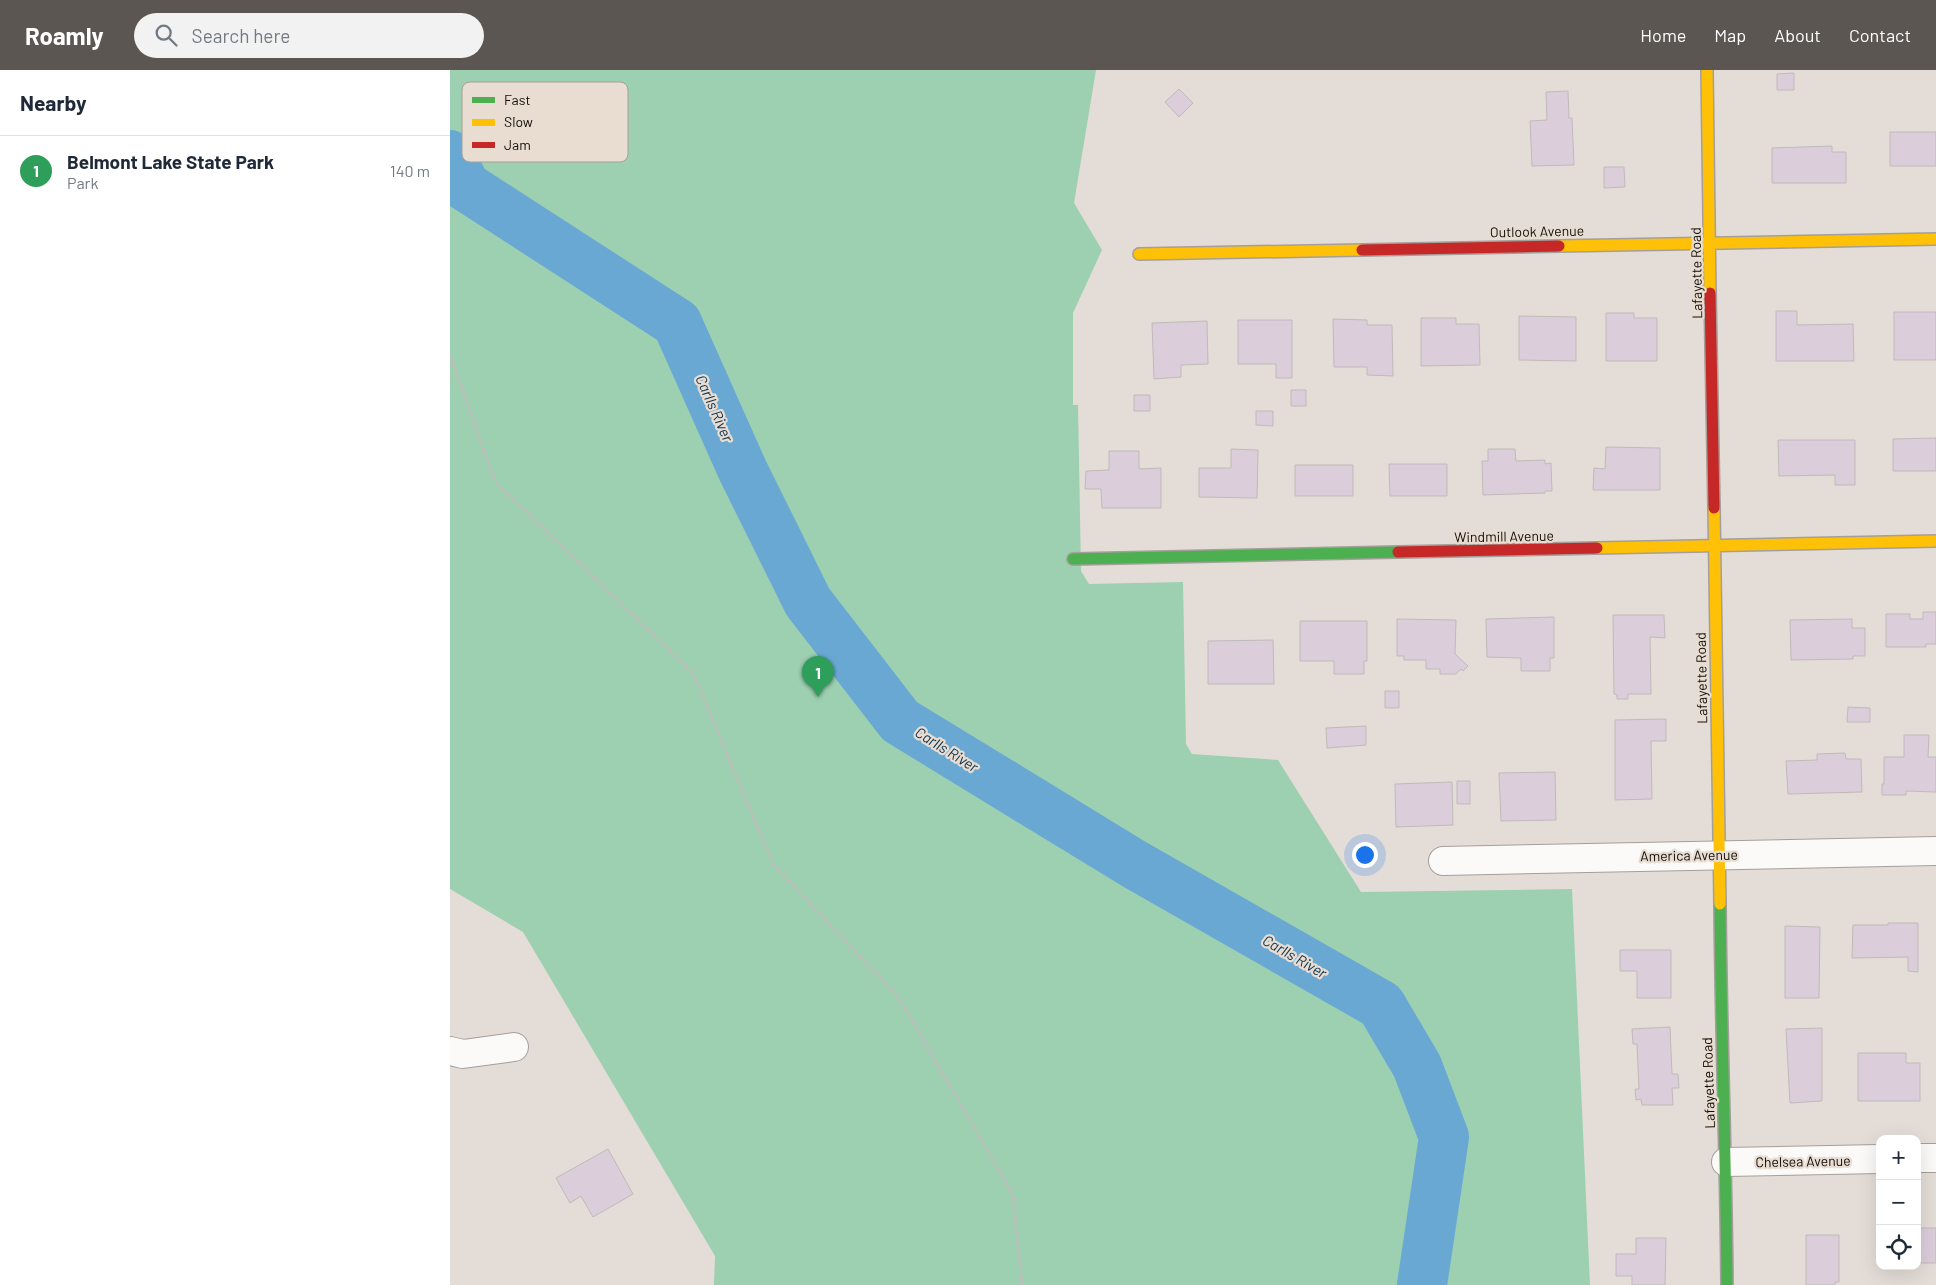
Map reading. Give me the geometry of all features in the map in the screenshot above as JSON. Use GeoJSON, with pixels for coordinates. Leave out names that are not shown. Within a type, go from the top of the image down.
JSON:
{"type":"FeatureCollection","features":[{"type":"Feature","properties":{"kind":"street","name":"Lafayette Road"},"geometry":{"type":"LineString","coordinates":[[1707,70],[1727,1285]]}},
{"type":"Feature","properties":{"kind":"street","name":"Outlook Avenue"},"geometry":{"type":"LineString","coordinates":[[1139,254],[1936,239]]}},
{"type":"Feature","properties":{"kind":"street","name":"Windmill Avenue"},"geometry":{"type":"LineString","coordinates":[[1073,559],[1936,542]]}},
{"type":"Feature","properties":{"kind":"street","name":"America Avenue"},"geometry":{"type":"LineString","coordinates":[[1443,861],[1936,850]]}},
{"type":"Feature","properties":{"kind":"street"},"geometry":{"type":"LineString","coordinates":[[450,1051],[463,1054],[514,1048]]}},
{"type":"Feature","properties":{"kind":"street"},"geometry":{"type":"LineString","coordinates":[[1921,1158],[1936,1158]]}},
{"type":"Feature","properties":{"kind":"street","name":"Chelsea Avenue"},"geometry":{"type":"LineString","coordinates":[[1726,1162],[1876,1159]]}},
{"type":"Feature","properties":{"kind":"path"},"geometry":{"type":"LineString","coordinates":[[450,355],[495,482],[693,673],[773,864],[899,998],[1013,1195],[1022,1285]]}},
{"type":"Feature","properties":{"kind":"green space"},"geometry":{"type":"Polygon","coordinates":[[[450,70],[1096,70],[1074,203],[1102,250],[1073,313],[1073,405],[1078,405],[1081,571],[1089,584],[1183,582],[1186,744],[1192,754],[1278,760],[1361,892],[1572,889],[1590,1285],[714,1285],[715,1256],[523,932],[450,889],[450,70]]]}},
{"type":"Feature","properties":{"kind":"building"},"geometry":{"type":"Polygon","coordinates":[[[1794,73],[1794,90],[1777,90],[1777,74],[1794,73]]]}},
{"type":"Feature","properties":{"kind":"building"},"geometry":{"type":"Polygon","coordinates":[[[1179,89],[1193,103],[1179,117],[1165,102],[1179,89]]]}},
{"type":"Feature","properties":{"kind":"building"},"geometry":{"type":"Polygon","coordinates":[[[1568,91],[1569,118],[1572,118],[1574,165],[1532,166],[1530,121],[1547,120],[1546,92],[1568,91]]]}},
{"type":"Feature","properties":{"kind":"building"},"geometry":{"type":"Polygon","coordinates":[[[1890,132],[1936,132],[1936,166],[1890,166],[1890,132]]]}},
{"type":"Feature","properties":{"kind":"building"},"geometry":{"type":"Polygon","coordinates":[[[1832,146],[1832,152],[1846,152],[1846,183],[1772,183],[1772,148],[1832,146]]]}},
{"type":"Feature","properties":{"kind":"building"},"geometry":{"type":"Polygon","coordinates":[[[1604,167],[1624,167],[1625,187],[1604,188],[1604,167]]]}},
{"type":"Feature","properties":{"kind":"building"},"geometry":{"type":"Polygon","coordinates":[[[1776,311],[1797,311],[1797,325],[1853,324],[1854,361],[1776,361],[1776,311]]]}},
{"type":"Feature","properties":{"kind":"building"},"geometry":{"type":"Polygon","coordinates":[[[1894,312],[1936,312],[1936,360],[1894,360],[1894,312]]]}},
{"type":"Feature","properties":{"kind":"building"},"geometry":{"type":"Polygon","coordinates":[[[1606,313],[1634,313],[1634,318],[1657,318],[1657,361],[1606,361],[1606,313]]]}},
{"type":"Feature","properties":{"kind":"building"},"geometry":{"type":"Polygon","coordinates":[[[1519,316],[1576,317],[1576,361],[1519,360],[1519,316]]]}},
{"type":"Feature","properties":{"kind":"building"},"geometry":{"type":"Polygon","coordinates":[[[1421,318],[1456,318],[1456,324],[1479,324],[1480,365],[1421,366],[1421,318]]]}},
{"type":"Feature","properties":{"kind":"building"},"geometry":{"type":"Polygon","coordinates":[[[1333,319],[1367,320],[1367,325],[1392,325],[1393,376],[1367,375],[1367,367],[1334,367],[1333,319]]]}},
{"type":"Feature","properties":{"kind":"building"},"geometry":{"type":"Polygon","coordinates":[[[1238,320],[1292,320],[1292,378],[1276,378],[1276,364],[1238,364],[1238,320]]]}},
{"type":"Feature","properties":{"kind":"building"},"geometry":{"type":"Polygon","coordinates":[[[1207,321],[1208,364],[1181,365],[1181,377],[1154,379],[1152,323],[1207,321]]]}},
{"type":"Feature","properties":{"kind":"building"},"geometry":{"type":"Polygon","coordinates":[[[1291,390],[1306,390],[1306,406],[1291,406],[1291,390]]]}},
{"type":"Feature","properties":{"kind":"building"},"geometry":{"type":"Polygon","coordinates":[[[1134,395],[1150,395],[1150,411],[1134,411],[1134,395]]]}},
{"type":"Feature","properties":{"kind":"building"},"geometry":{"type":"Polygon","coordinates":[[[1256,411],[1273,411],[1273,426],[1256,425],[1256,411]]]}},
{"type":"Feature","properties":{"kind":"building"},"geometry":{"type":"Polygon","coordinates":[[[1936,438],[1936,471],[1893,471],[1893,439],[1936,438]]]}},
{"type":"Feature","properties":{"kind":"building"},"geometry":{"type":"Polygon","coordinates":[[[1778,440],[1855,440],[1855,485],[1835,485],[1835,475],[1779,476],[1778,440]]]}},
{"type":"Feature","properties":{"kind":"building"},"geometry":{"type":"Polygon","coordinates":[[[1606,447],[1660,448],[1660,490],[1593,490],[1594,468],[1605,469],[1606,447]]]}},
{"type":"Feature","properties":{"kind":"building"},"geometry":{"type":"Polygon","coordinates":[[[1231,449],[1258,450],[1257,498],[1199,497],[1199,468],[1231,468],[1231,449]]]}},
{"type":"Feature","properties":{"kind":"building"},"geometry":{"type":"Polygon","coordinates":[[[1488,449],[1515,449],[1516,461],[1545,460],[1545,464],[1551,463],[1552,491],[1545,491],[1545,493],[1483,495],[1482,461],[1488,461],[1488,449]]]}},
{"type":"Feature","properties":{"kind":"building"},"geometry":{"type":"Polygon","coordinates":[[[1109,451],[1139,451],[1139,469],[1161,468],[1161,508],[1102,508],[1101,489],[1085,489],[1086,471],[1109,470],[1109,451]]]}},
{"type":"Feature","properties":{"kind":"building"},"geometry":{"type":"Polygon","coordinates":[[[1389,464],[1447,464],[1447,496],[1390,496],[1389,464]]]}},
{"type":"Feature","properties":{"kind":"building"},"geometry":{"type":"Polygon","coordinates":[[[1295,465],[1353,465],[1353,496],[1295,496],[1295,465]]]}},
{"type":"Feature","properties":{"kind":"building"},"geometry":{"type":"Polygon","coordinates":[[[1923,612],[1936,612],[1936,644],[1926,644],[1926,647],[1886,647],[1886,614],[1910,614],[1910,619],[1923,619],[1923,612]]]}},
{"type":"Feature","properties":{"kind":"building"},"geometry":{"type":"Polygon","coordinates":[[[1613,615],[1664,615],[1665,638],[1650,637],[1651,694],[1628,694],[1628,699],[1617,699],[1617,695],[1614,694],[1613,615]]]}},
{"type":"Feature","properties":{"kind":"building"},"geometry":{"type":"Polygon","coordinates":[[[1554,617],[1554,658],[1550,658],[1550,671],[1521,671],[1521,658],[1487,657],[1486,619],[1554,617]]]}},
{"type":"Feature","properties":{"kind":"building"},"geometry":{"type":"Polygon","coordinates":[[[1397,619],[1456,620],[1455,654],[1468,666],[1456,674],[1440,674],[1440,669],[1426,669],[1426,660],[1404,660],[1404,656],[1397,656],[1397,619]]]}},
{"type":"Feature","properties":{"kind":"building"},"geometry":{"type":"Polygon","coordinates":[[[1852,619],[1852,628],[1865,628],[1865,656],[1853,656],[1853,659],[1791,660],[1790,620],[1852,619]]]}},
{"type":"Feature","properties":{"kind":"building"},"geometry":{"type":"Polygon","coordinates":[[[1300,621],[1367,621],[1367,661],[1364,661],[1364,674],[1334,674],[1334,661],[1300,661],[1300,621]]]}},
{"type":"Feature","properties":{"kind":"building"},"geometry":{"type":"Polygon","coordinates":[[[1273,640],[1274,684],[1208,684],[1208,641],[1273,640]]]}},
{"type":"Feature","properties":{"kind":"building"},"geometry":{"type":"Polygon","coordinates":[[[1385,691],[1399,691],[1399,708],[1385,708],[1385,691]]]}},
{"type":"Feature","properties":{"kind":"building"},"geometry":{"type":"Polygon","coordinates":[[[1848,707],[1870,708],[1870,722],[1847,722],[1848,707]]]}},
{"type":"Feature","properties":{"kind":"building"},"geometry":{"type":"Polygon","coordinates":[[[1666,719],[1666,741],[1651,741],[1652,799],[1615,800],[1615,720],[1666,719]]]}},
{"type":"Feature","properties":{"kind":"building"},"geometry":{"type":"Polygon","coordinates":[[[1366,726],[1366,745],[1327,748],[1326,728],[1366,726]]]}},
{"type":"Feature","properties":{"kind":"building"},"geometry":{"type":"Polygon","coordinates":[[[1904,735],[1929,735],[1928,757],[1936,757],[1936,792],[1906,791],[1906,795],[1882,795],[1884,757],[1904,757],[1904,735]]]}},
{"type":"Feature","properties":{"kind":"building"},"geometry":{"type":"Polygon","coordinates":[[[1845,753],[1846,759],[1861,759],[1862,792],[1788,794],[1786,761],[1817,760],[1817,754],[1845,753]]]}},
{"type":"Feature","properties":{"kind":"building"},"geometry":{"type":"Polygon","coordinates":[[[1555,772],[1556,820],[1501,821],[1499,773],[1555,772]]]}},
{"type":"Feature","properties":{"kind":"building"},"geometry":{"type":"Polygon","coordinates":[[[1457,781],[1470,781],[1470,804],[1457,804],[1457,781]]]}},
{"type":"Feature","properties":{"kind":"building"},"geometry":{"type":"Polygon","coordinates":[[[1452,782],[1453,825],[1396,827],[1395,784],[1452,782]]]}},
{"type":"Feature","properties":{"kind":"building"},"geometry":{"type":"Polygon","coordinates":[[[1888,923],[1918,923],[1918,972],[1908,971],[1908,957],[1852,958],[1853,925],[1888,925],[1888,923]]]}},
{"type":"Feature","properties":{"kind":"building"},"geometry":{"type":"Polygon","coordinates":[[[1785,926],[1820,927],[1819,998],[1785,998],[1785,926]]]}},
{"type":"Feature","properties":{"kind":"building"},"geometry":{"type":"Polygon","coordinates":[[[1620,950],[1671,950],[1671,998],[1637,998],[1637,971],[1620,971],[1620,950]]]}},
{"type":"Feature","properties":{"kind":"building"},"geometry":{"type":"Polygon","coordinates":[[[1670,1027],[1672,1074],[1678,1074],[1679,1088],[1672,1088],[1673,1105],[1642,1105],[1641,1099],[1636,1100],[1635,1089],[1639,1089],[1637,1044],[1633,1044],[1632,1029],[1670,1027]]]}},
{"type":"Feature","properties":{"kind":"building"},"geometry":{"type":"Polygon","coordinates":[[[1822,1028],[1822,1101],[1790,1103],[1786,1029],[1822,1028]]]}},
{"type":"Feature","properties":{"kind":"building"},"geometry":{"type":"Polygon","coordinates":[[[1858,1053],[1906,1053],[1906,1063],[1920,1063],[1920,1101],[1858,1101],[1858,1053]]]}},
{"type":"Feature","properties":{"kind":"building"},"geometry":{"type":"Polygon","coordinates":[[[608,1149],[633,1194],[593,1217],[581,1196],[570,1203],[556,1178],[608,1149]]]}},
{"type":"Feature","properties":{"kind":"building"},"geometry":{"type":"Polygon","coordinates":[[[1921,1228],[1936,1228],[1936,1263],[1921,1263],[1921,1228]]]}},
{"type":"Feature","properties":{"kind":"building"},"geometry":{"type":"Polygon","coordinates":[[[1806,1235],[1839,1235],[1839,1282],[1835,1282],[1835,1285],[1806,1285],[1806,1235]]]}},
{"type":"Feature","properties":{"kind":"building"},"geometry":{"type":"Polygon","coordinates":[[[1636,1238],[1666,1238],[1665,1285],[1632,1285],[1632,1276],[1616,1276],[1616,1254],[1636,1254],[1636,1238]]]}},
{"type":"Feature","properties":{"kind":"waterway","name":"Carlls River"},"geometry":{"type":"LineString","coordinates":[[450,155],[465,186],[677,323],[743,471],[808,602],[900,721],[1134,864],[1381,1005],[1417,1066],[1444,1137],[1422,1285]]}},
{"type":"Feature","properties":{"kind":"traffic: fast"},"geometry":{"type":"LineString","coordinates":[[1073,559],[1398,552]]}},
{"type":"Feature","properties":{"kind":"traffic: fast"},"geometry":{"type":"LineString","coordinates":[[1720,904],[1727,1285]]}},
{"type":"Feature","properties":{"kind":"traffic: slow"},"geometry":{"type":"LineString","coordinates":[[1707,70],[1710,293]]}},
{"type":"Feature","properties":{"kind":"traffic: slow"},"geometry":{"type":"LineString","coordinates":[[1559,246],[1936,239]]}},
{"type":"Feature","properties":{"kind":"traffic: slow"},"geometry":{"type":"LineString","coordinates":[[1139,254],[1362,250]]}},
{"type":"Feature","properties":{"kind":"traffic: slow"},"geometry":{"type":"LineString","coordinates":[[1714,508],[1720,904]]}},
{"type":"Feature","properties":{"kind":"traffic: slow"},"geometry":{"type":"LineString","coordinates":[[1597,548],[1936,541]]}},
{"type":"Feature","properties":{"kind":"traffic: jam"},"geometry":{"type":"LineString","coordinates":[[1362,250],[1559,246]]}},
{"type":"Feature","properties":{"kind":"traffic: jam"},"geometry":{"type":"LineString","coordinates":[[1710,293],[1714,508]]}},
{"type":"Feature","properties":{"kind":"traffic: jam"},"geometry":{"type":"LineString","coordinates":[[1398,552],[1597,548]]}},
{"type":"Feature","properties":{"kind":"place","name":"Belmont Lake State Park"},"geometry":{"type":"Point","coordinates":[818,697]}}]}
